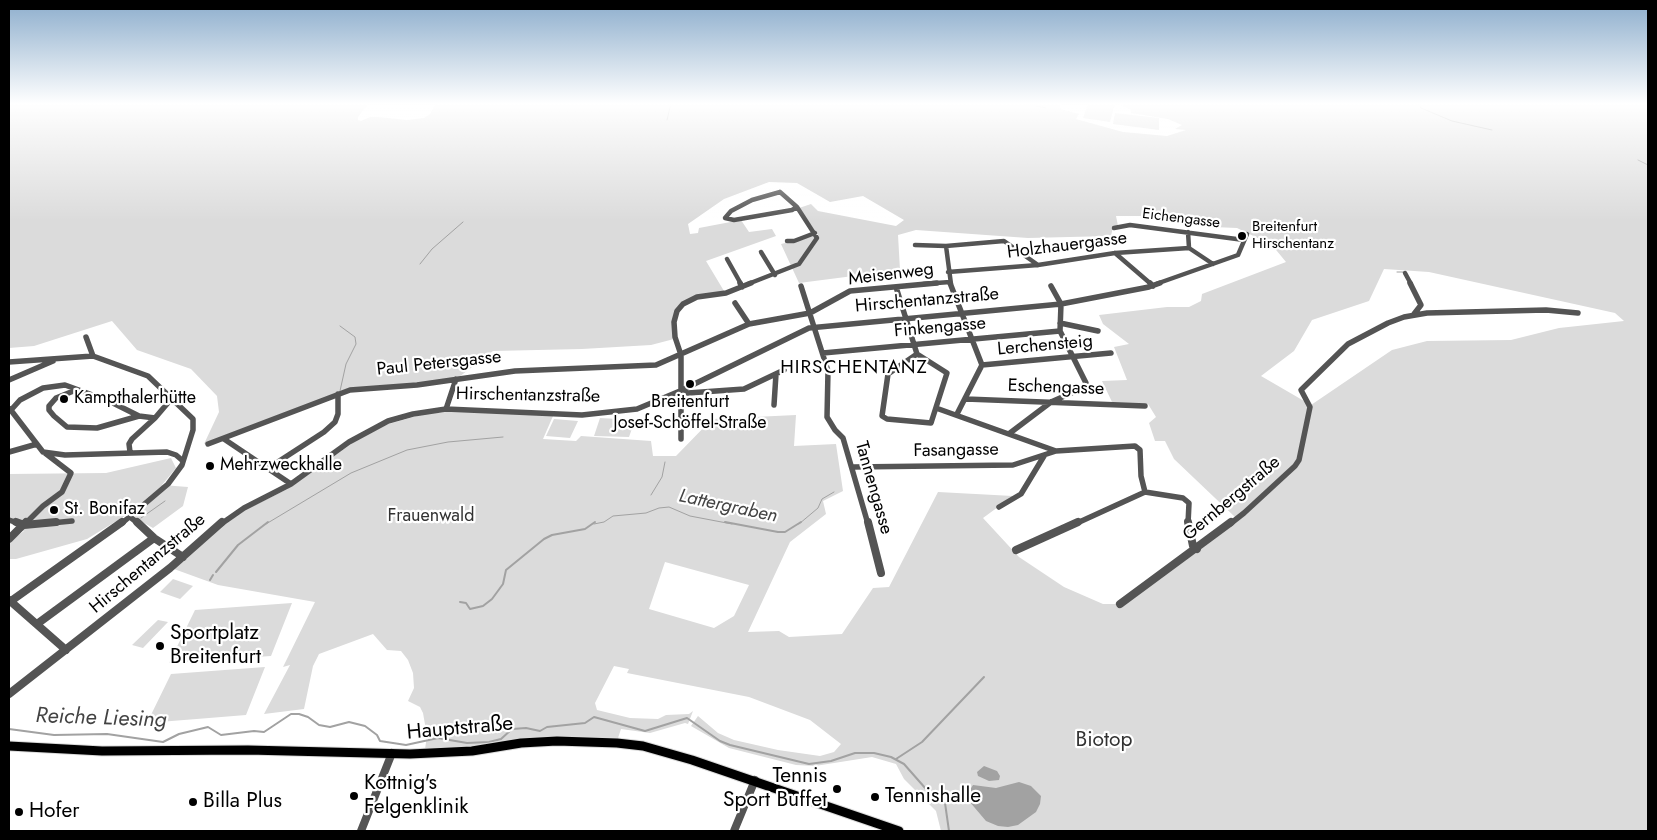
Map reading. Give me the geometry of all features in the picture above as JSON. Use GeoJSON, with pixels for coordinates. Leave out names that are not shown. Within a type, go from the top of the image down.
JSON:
{"type":"FeatureCollection","features":[{"type":"Feature","properties":{"kind":"main road","name":"Hauptstraße"},"geometry":{"type":"LineString","coordinates":[[9,746],[102,751],[248,750],[392,753],[472,751],[521,743],[556,741],[617,743],[661,751],[755,780],[899,831]]}},
{"type":"Feature","properties":{"kind":"street"},"geometry":{"type":"LineString","coordinates":[[681,439],[681,356],[675,337],[674,322],[677,311],[683,304],[697,297],[742,287],[799,264],[817,240],[797,207],[779,192],[752,200],[732,211],[725,218],[734,220],[792,210],[797,207]]}},
{"type":"Feature","properties":{"kind":"street","name":"Eichengasse"},"geometry":{"type":"LineString","coordinates":[[1114,228],[1130,225],[1246,237]]}},
{"type":"Feature","properties":{"kind":"street"},"geometry":{"type":"LineString","coordinates":[[1188,232],[1189,248],[1213,264]]}},
{"type":"Feature","properties":{"kind":"street"},"geometry":{"type":"LineString","coordinates":[[787,241],[794,241],[815,234]]}},
{"type":"Feature","properties":{"kind":"street","name":"Hirschentanzstraße"},"geometry":{"type":"LineString","coordinates":[[9,694],[183,557],[203,537],[227,519],[291,484],[349,442],[376,426],[412,414],[446,409],[582,415],[638,409],[680,391],[809,328],[1061,304],[1153,286],[1238,255],[1246,237]]}},
{"type":"Feature","properties":{"kind":"street"},"geometry":{"type":"LineString","coordinates":[[915,245],[946,246],[1004,241],[1038,265]]}},
{"type":"Feature","properties":{"kind":"street"},"geometry":{"type":"LineString","coordinates":[[946,246],[950,282],[982,365],[957,414]]}},
{"type":"Feature","properties":{"kind":"street","name":"Holzhauergasse"},"geometry":{"type":"LineString","coordinates":[[948,272],[1038,265],[1115,254],[1189,248]]}},
{"type":"Feature","properties":{"kind":"street"},"geometry":{"type":"LineString","coordinates":[[761,252],[775,275]]}},
{"type":"Feature","properties":{"kind":"street"},"geometry":{"type":"LineString","coordinates":[[1115,254],[1153,286]]}},
{"type":"Feature","properties":{"kind":"street"},"geometry":{"type":"LineString","coordinates":[[727,259],[742,287]]}},
{"type":"Feature","properties":{"kind":"street"},"geometry":{"type":"LineString","coordinates":[[1405,273],[1421,307],[1427,313]]}},
{"type":"Feature","properties":{"kind":"street","name":"Meisenweg"},"geometry":{"type":"LineString","coordinates":[[681,356],[749,324],[810,313],[850,292],[950,282]]}},
{"type":"Feature","properties":{"kind":"street"},"geometry":{"type":"LineString","coordinates":[[801,286],[803,297],[815,327]]}},
{"type":"Feature","properties":{"kind":"street"},"geometry":{"type":"LineString","coordinates":[[1010,432],[1051,402],[1085,387],[1086,383],[1060,331],[1061,304],[1051,286]]}},
{"type":"Feature","properties":{"kind":"street"},"geometry":{"type":"LineString","coordinates":[[896,287],[917,354],[946,372],[947,377],[931,423],[887,419],[882,416],[888,374],[917,354]]}},
{"type":"Feature","properties":{"kind":"street"},"geometry":{"type":"LineString","coordinates":[[735,303],[749,324]]}},
{"type":"Feature","properties":{"kind":"street"},"geometry":{"type":"LineString","coordinates":[[1412,315],[1421,307]]}},
{"type":"Feature","properties":{"kind":"street","name":"Gernbergstraße"},"geometry":{"type":"LineString","coordinates":[[1120,604],[1244,513],[1298,463],[1310,405],[1301,393],[1301,389],[1343,347],[1388,323],[1412,315],[1546,310],[1578,313]]}},
{"type":"Feature","properties":{"kind":"street"},"geometry":{"type":"LineString","coordinates":[[1060,323],[1098,331]]}},
{"type":"Feature","properties":{"kind":"street","name":"Tannengasse"},"geometry":{"type":"LineString","coordinates":[[815,327],[828,372],[827,417],[835,430],[843,438],[853,467],[881,573]]}},
{"type":"Feature","properties":{"kind":"street","name":"Finkengasse"},"geometry":{"type":"LineString","coordinates":[[823,353],[914,343],[1060,331]]}},
{"type":"Feature","properties":{"kind":"street"},"geometry":{"type":"LineString","coordinates":[[86,337],[93,356]]}},
{"type":"Feature","properties":{"kind":"street","name":"Lerchensteig"},"geometry":{"type":"LineString","coordinates":[[982,365],[1111,353]]}},
{"type":"Feature","properties":{"kind":"street"},"geometry":{"type":"LineString","coordinates":[[9,362],[93,356],[148,376],[193,419],[194,430],[183,461],[168,484],[130,517],[10,600],[66,650]]}},
{"type":"Feature","properties":{"kind":"street","name":"Paul Petersgasse"},"geometry":{"type":"LineString","coordinates":[[208,444],[338,394],[365,388],[417,385],[515,370],[656,365],[681,356]]}},
{"type":"Feature","properties":{"kind":"street"},"geometry":{"type":"LineString","coordinates":[[9,380],[57,359]]}},
{"type":"Feature","properties":{"kind":"street"},"geometry":{"type":"LineString","coordinates":[[680,391],[688,393],[744,388],[784,370]]}},
{"type":"Feature","properties":{"kind":"street"},"geometry":{"type":"LineString","coordinates":[[774,405],[776,374]]}},
{"type":"Feature","properties":{"kind":"street"},"geometry":{"type":"LineString","coordinates":[[446,409],[456,379]]}},
{"type":"Feature","properties":{"kind":"street"},"geometry":{"type":"LineString","coordinates":[[9,539],[42,506],[62,492],[71,473],[43,452],[11,413],[20,400],[42,388],[65,385],[109,401],[139,416],[155,418]]}},
{"type":"Feature","properties":{"kind":"street"},"geometry":{"type":"LineString","coordinates":[[78,390],[56,398],[49,406],[49,410],[54,416],[67,426],[97,428],[139,416]]}},
{"type":"Feature","properties":{"kind":"street"},"geometry":{"type":"LineString","coordinates":[[267,469],[324,432],[335,422],[338,414],[338,394]]}},
{"type":"Feature","properties":{"kind":"street"},"geometry":{"type":"LineString","coordinates":[[130,452],[128,444],[151,424],[172,398]]}},
{"type":"Feature","properties":{"kind":"street","name":"Eschengasse"},"geometry":{"type":"LineString","coordinates":[[966,399],[1145,406]]}},
{"type":"Feature","properties":{"kind":"street"},"geometry":{"type":"LineString","coordinates":[[936,408],[1010,432],[1056,451],[1135,446],[1140,450],[1141,476],[1145,492]]}},
{"type":"Feature","properties":{"kind":"street"},"geometry":{"type":"LineString","coordinates":[[681,423],[700,422]]}},
{"type":"Feature","properties":{"kind":"street"},"geometry":{"type":"LineString","coordinates":[[224,439],[291,484]]}},
{"type":"Feature","properties":{"kind":"street"},"geometry":{"type":"LineString","coordinates":[[9,452],[37,444]]}},
{"type":"Feature","properties":{"kind":"street","name":"Fasangasse"},"geometry":{"type":"LineString","coordinates":[[853,467],[1013,465],[1056,451]]}},
{"type":"Feature","properties":{"kind":"street"},"geometry":{"type":"LineString","coordinates":[[43,452],[65,455],[167,452],[176,455],[183,461]]}},
{"type":"Feature","properties":{"kind":"street"},"geometry":{"type":"LineString","coordinates":[[999,507],[1021,494],[1044,456]]}},
{"type":"Feature","properties":{"kind":"street"},"geometry":{"type":"LineString","coordinates":[[1016,550],[1145,492],[1188,501],[1190,506],[1188,524],[1193,546],[1197,549]]}},
{"type":"Feature","properties":{"kind":"street"},"geometry":{"type":"LineString","coordinates":[[130,517],[145,528],[154,538],[183,557]]}},
{"type":"Feature","properties":{"kind":"street"},"geometry":{"type":"LineString","coordinates":[[9,520],[24,525],[72,521]]}},
{"type":"Feature","properties":{"kind":"street"},"geometry":{"type":"LineString","coordinates":[[37,624],[154,538]]}},
{"type":"Feature","properties":{"kind":"street"},"geometry":{"type":"LineString","coordinates":[[361,831],[392,753]]}},
{"type":"Feature","properties":{"kind":"street"},"geometry":{"type":"LineString","coordinates":[[734,831],[755,780]]}},
{"type":"Feature","properties":{"kind":"green space"},"geometry":{"type":"Polygon","coordinates":[[[9,142],[1648,142],[1648,831],[941,831],[936,811],[904,779],[896,764],[872,757],[815,766],[796,765],[729,748],[691,726],[698,716],[718,733],[734,740],[778,750],[820,756],[834,752],[841,744],[810,720],[749,697],[627,673],[629,669],[614,666],[595,703],[597,710],[630,718],[658,719],[666,715],[689,714],[693,711],[688,724],[685,723],[650,733],[621,729],[618,738],[558,736],[521,739],[473,748],[425,749],[427,736],[423,713],[420,707],[408,701],[414,688],[413,673],[408,660],[401,651],[387,650],[373,634],[319,654],[313,666],[304,709],[264,714],[290,665],[283,667],[315,602],[218,585],[174,569],[215,530],[240,513],[287,489],[357,440],[385,425],[424,414],[458,411],[553,416],[543,439],[576,441],[581,436],[651,441],[653,456],[676,456],[712,419],[796,415],[794,446],[836,444],[843,491],[823,501],[826,514],[790,542],[748,632],[779,631],[789,637],[842,634],[873,588],[889,587],[938,492],[1013,496],[983,518],[1019,557],[1064,587],[1103,604],[1124,604],[1235,517],[1174,459],[1165,441],[1155,441],[1149,423],[1156,417],[1148,404],[1113,404],[1102,381],[1127,380],[1114,347],[1129,344],[1103,324],[1099,315],[1167,307],[1189,307],[1201,301],[1202,294],[1286,262],[1272,245],[1237,228],[1213,227],[1146,216],[1116,216],[1118,226],[1113,227],[1111,236],[1028,238],[916,230],[898,235],[900,270],[799,283],[781,244],[818,235],[799,208],[811,204],[818,211],[896,226],[904,220],[863,196],[830,202],[797,183],[769,182],[724,199],[688,224],[690,234],[698,233],[699,228],[741,220],[749,232],[772,229],[776,236],[706,261],[724,291],[700,295],[676,310],[674,339],[651,345],[493,351],[459,377],[416,384],[349,389],[204,444],[219,412],[217,396],[191,369],[137,350],[112,321],[34,346],[9,348],[9,142]],[[1384,269],[1369,301],[1312,320],[1294,351],[1261,376],[1311,405],[1392,350],[1427,341],[1511,340],[1559,328],[1624,321],[1615,313],[1429,272],[1384,269]],[[665,562],[649,609],[714,628],[734,616],[749,585],[665,562]]]}},
{"type":"Feature","properties":{"kind":"green space"},"geometry":{"type":"Polygon","coordinates":[[[600,418],[635,420],[629,437],[594,436],[600,418]]]}},
{"type":"Feature","properties":{"kind":"green space"},"geometry":{"type":"Polygon","coordinates":[[[554,419],[578,421],[570,438],[546,436],[554,419]]]}},
{"type":"Feature","properties":{"kind":"green space"},"geometry":{"type":"Polygon","coordinates":[[[171,458],[176,468],[162,485],[188,487],[183,506],[153,528],[128,514],[87,539],[16,559],[9,559],[9,542],[24,531],[9,520],[9,474],[106,473],[171,458]]]}},
{"type":"Feature","properties":{"kind":"green space"},"geometry":{"type":"Polygon","coordinates":[[[173,579],[193,586],[180,599],[160,592],[173,579]]]}},
{"type":"Feature","properties":{"kind":"green space"},"geometry":{"type":"Polygon","coordinates":[[[292,603],[271,656],[169,663],[195,610],[292,603]]]}},
{"type":"Feature","properties":{"kind":"green space"},"geometry":{"type":"Polygon","coordinates":[[[158,620],[168,622],[143,648],[132,645],[158,620]]]}},
{"type":"Feature","properties":{"kind":"green space"},"geometry":{"type":"Polygon","coordinates":[[[265,667],[246,715],[147,723],[171,674],[265,667]]]}},
{"type":"Feature","properties":{"kind":"shaded area"},"geometry":{"type":"Polygon","coordinates":[[[984,766],[997,771],[1000,776],[999,780],[989,781],[978,776],[977,772],[984,766]]]}},
{"type":"Feature","properties":{"kind":"shaded area"},"geometry":{"type":"Polygon","coordinates":[[[1019,782],[1031,786],[1041,796],[1036,812],[1018,825],[998,826],[986,821],[969,801],[968,793],[973,785],[996,788],[1019,782]]]}},
{"type":"Feature","properties":{"kind":"waterway"},"geometry":{"type":"LineString","coordinates":[[1638,160],[1648,165]]}},
{"type":"Feature","properties":{"kind":"waterway"},"geometry":{"type":"LineString","coordinates":[[420,264],[432,249],[463,222]]}},
{"type":"Feature","properties":{"kind":"waterway"},"geometry":{"type":"LineString","coordinates":[[1397,272],[1403,272]]}},
{"type":"Feature","properties":{"kind":"waterway"},"geometry":{"type":"LineString","coordinates":[[340,326],[355,337],[356,344],[346,364],[340,391]]}},
{"type":"Feature","properties":{"kind":"waterway"},"geometry":{"type":"LineString","coordinates":[[266,524],[351,473],[407,450],[448,442],[503,437]]}},
{"type":"Feature","properties":{"kind":"waterway"},"geometry":{"type":"LineString","coordinates":[[651,495],[662,477],[665,462]]}},
{"type":"Feature","properties":{"kind":"waterway","name":"Lattergraben"},"geometry":{"type":"LineString","coordinates":[[799,524],[818,508],[822,499],[834,492]]}},
{"type":"Feature","properties":{"kind":"waterway"},"geometry":{"type":"LineString","coordinates":[[141,518],[165,501]]}},
{"type":"Feature","properties":{"kind":"waterway","name":"Lattergraben"},"geometry":{"type":"LineString","coordinates":[[594,524],[604,522],[613,516],[646,513],[659,508],[669,507],[690,516],[732,524]]}},
{"type":"Feature","properties":{"kind":"waterway"},"geometry":{"type":"LineString","coordinates":[[216,572],[238,545],[268,522]]}},
{"type":"Feature","properties":{"kind":"waterway","name":"Lattergraben"},"geometry":{"type":"LineString","coordinates":[[460,602],[466,603],[470,609],[483,606],[492,599],[503,584],[506,570],[544,539],[552,535],[585,529],[595,522]]}},
{"type":"Feature","properties":{"kind":"waterway","name":"Lattergraben"},"geometry":{"type":"LineString","coordinates":[[725,522],[778,532],[785,532],[801,522]]}},
{"type":"Feature","properties":{"kind":"waterway"},"geometry":{"type":"LineString","coordinates":[[210,580],[213,575]]}},
{"type":"Feature","properties":{"kind":"waterway"},"geometry":{"type":"LineString","coordinates":[[896,759],[922,742],[984,677]]}},
{"type":"Feature","properties":{"kind":"waterway","name":"Reiche Liesing"},"geometry":{"type":"LineString","coordinates":[[9,729],[54,735],[107,734],[163,742],[179,734],[208,727],[221,735],[254,731],[264,732],[291,714],[299,714],[308,717],[319,725],[330,727],[349,722],[365,726],[377,735],[380,741],[406,745],[438,738],[467,743],[489,742],[501,739],[512,729],[526,728],[540,731],[547,727],[585,723],[594,717],[645,731],[687,718],[720,741],[730,745],[809,764],[831,761],[855,753],[874,753],[891,757],[904,764],[926,789],[945,803],[949,831]]}},
{"type":"Feature","properties":{"kind":"place","name":"Breitenfurt Hirschentanz"},"geometry":{"type":"Point","coordinates":[1242,236]}},
{"type":"Feature","properties":{"kind":"place","name":"Breitenfurt Josef-Schöffel-Straße"},"geometry":{"type":"Point","coordinates":[690,384]}},
{"type":"Feature","properties":{"kind":"place","name":"Kampthalerhütte"},"geometry":{"type":"Point","coordinates":[64,399]}},
{"type":"Feature","properties":{"kind":"place","name":"Mehrzweckhalle"},"geometry":{"type":"Point","coordinates":[210,466]}},
{"type":"Feature","properties":{"kind":"place","name":"St. Bonifaz"},"geometry":{"type":"Point","coordinates":[54,510]}},
{"type":"Feature","properties":{"kind":"place","name":"Sportplatz Breitenfurt"},"geometry":{"type":"Point","coordinates":[160,646]}},
{"type":"Feature","properties":{"kind":"place","name":"Tennis Sport Buffet"},"geometry":{"type":"Point","coordinates":[837,789]}},
{"type":"Feature","properties":{"kind":"place","name":"Kottnig's Felgenklinik"},"geometry":{"type":"Point","coordinates":[354,796]}},
{"type":"Feature","properties":{"kind":"place","name":"Tennishalle"},"geometry":{"type":"Point","coordinates":[875,797]}},
{"type":"Feature","properties":{"kind":"place","name":"Billa Plus"},"geometry":{"type":"Point","coordinates":[193,802]}},
{"type":"Feature","properties":{"kind":"place","name":"Hofer"},"geometry":{"type":"Point","coordinates":[19,812]}},
{"type":"Feature","properties":{"kind":"district","name":"HIRSCHENTANZ"},"geometry":{"type":"Point","coordinates":[854,368]}},
{"type":"Feature","properties":{"kind":"park label","name":"Frauenwald"},"geometry":{"type":"Point","coordinates":[431,517]}},
{"type":"Feature","properties":{"kind":"park label","name":"Biotop"},"geometry":{"type":"Point","coordinates":[1104,741]}}]}
